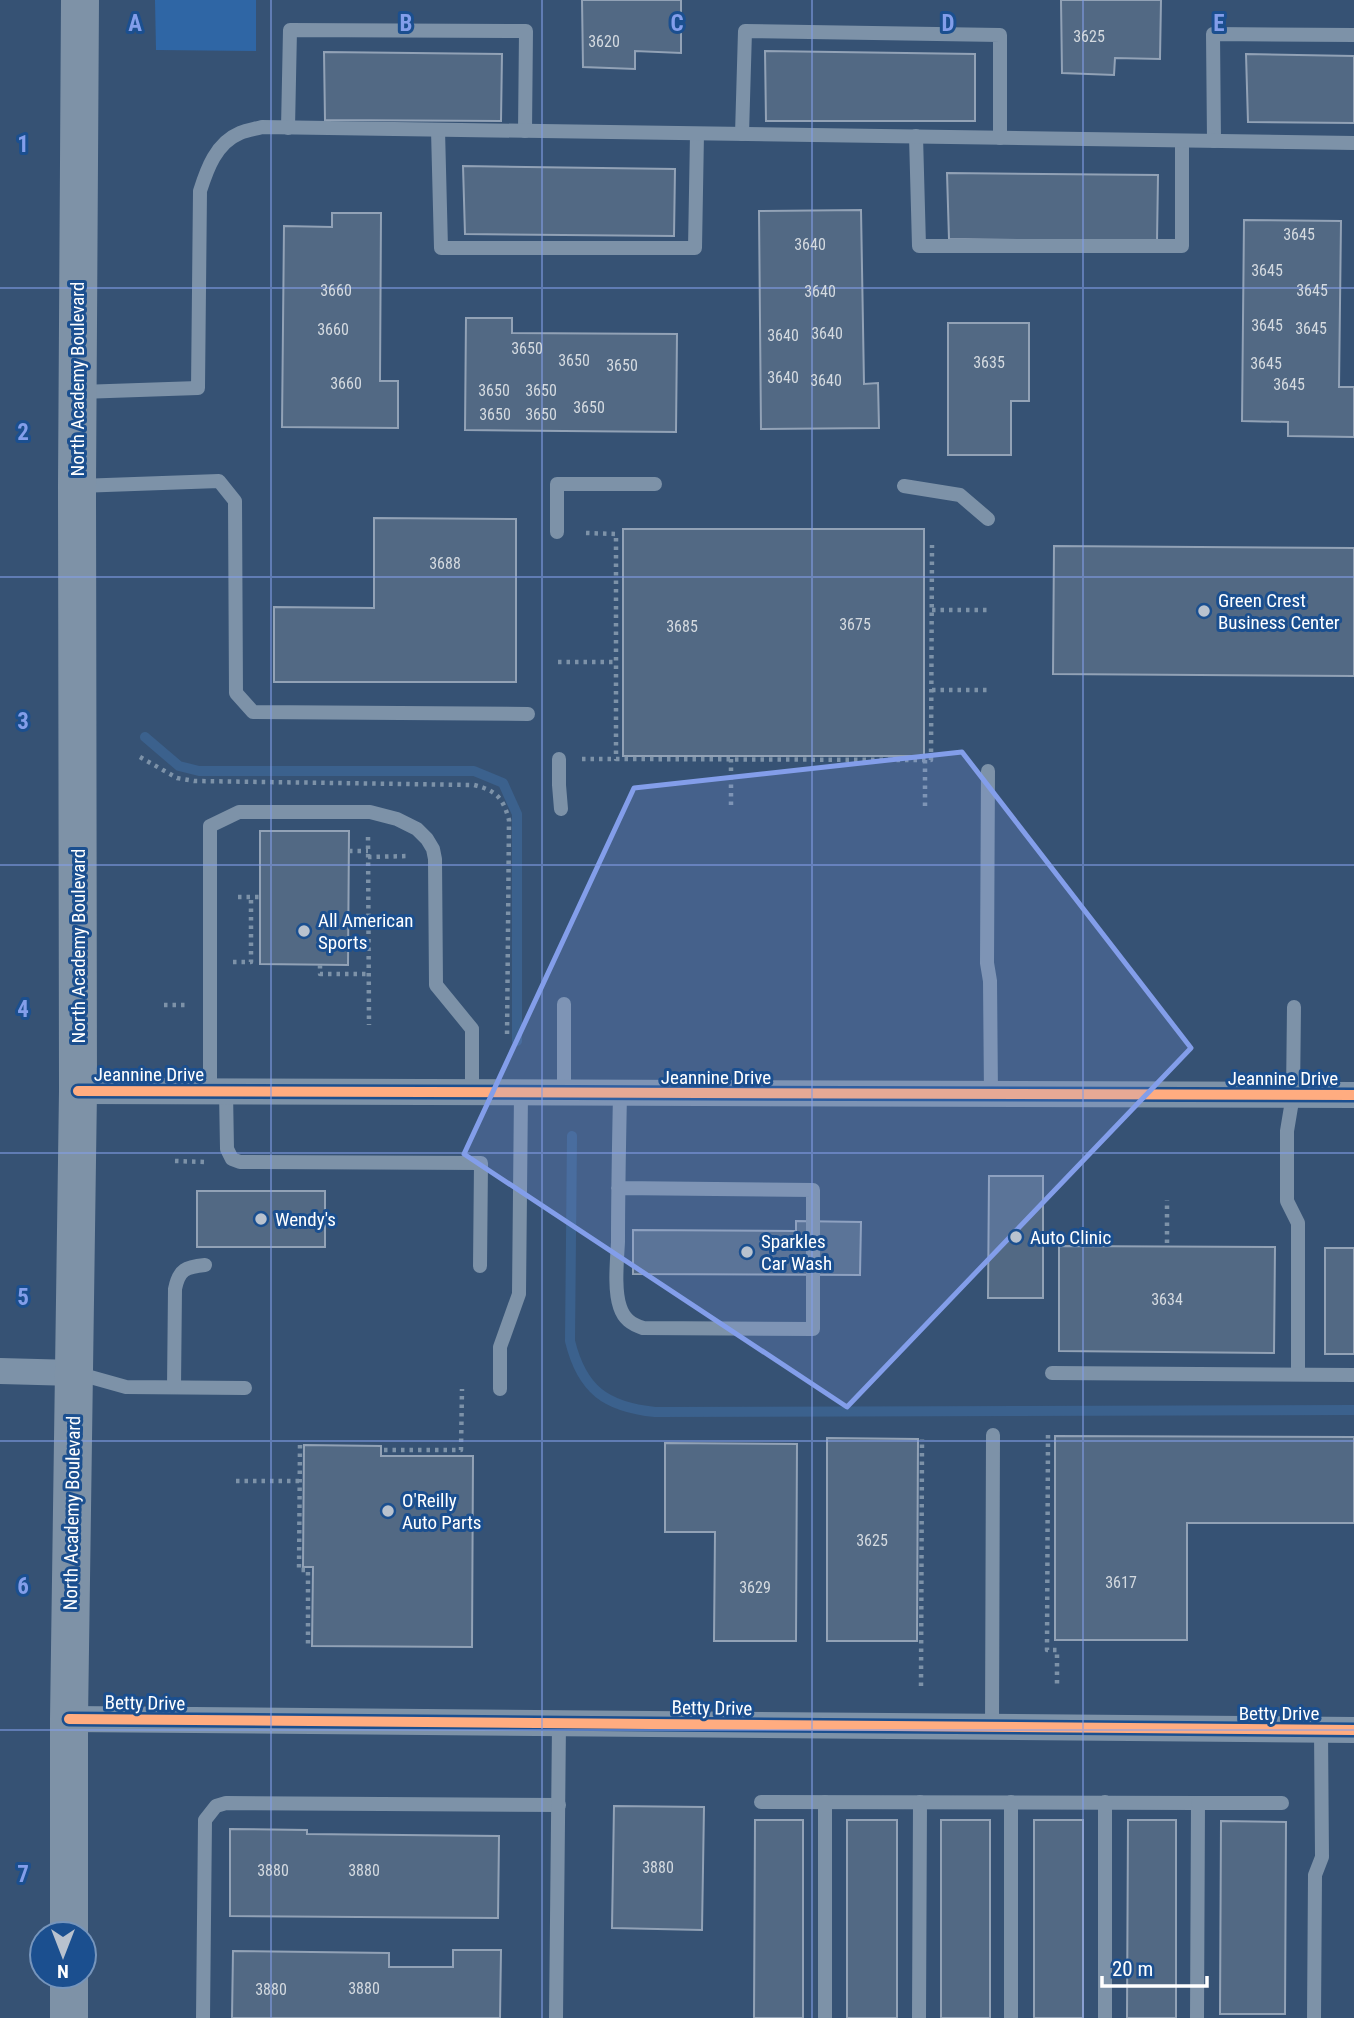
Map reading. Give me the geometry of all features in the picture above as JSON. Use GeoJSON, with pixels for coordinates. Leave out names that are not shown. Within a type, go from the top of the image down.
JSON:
{"type":"FeatureCollection","features":[{"type":"Feature","properties":{"kind":"highway","name":"North Academy Boulevard"},"geometry":{"type":"LineString","coordinates":[[69,1920],[69,1719],[78,1091],[77,393],[80,0]]}},
{"type":"Feature","properties":{"kind":"highway"},"geometry":{"type":"LineString","coordinates":[[69,1990],[69,2018]]}},
{"type":"Feature","properties":{"kind":"street","name":"Jeannine Drive"},"geometry":{"type":"LineString","coordinates":[[78,1091],[1354,1095]]}},
{"type":"Feature","properties":{"kind":"street"},"geometry":{"type":"LineString","coordinates":[[0,1371],[75,1373]]}},
{"type":"Feature","properties":{"kind":"street","name":"Betty Drive"},"geometry":{"type":"LineString","coordinates":[[69,1719],[1354,1730]]}},
{"type":"Feature","properties":{"kind":"lane"},"geometry":{"type":"LineString","coordinates":[[288,128],[290,30],[526,31],[525,131]]}},
{"type":"Feature","properties":{"kind":"lane"},"geometry":{"type":"LineString","coordinates":[[742,134],[745,31],[960,34],[1000,35],[999,138]]}},
{"type":"Feature","properties":{"kind":"lane"},"geometry":{"type":"LineString","coordinates":[[1214,141],[1213,34],[1354,34]]}},
{"type":"Feature","properties":{"kind":"lane"},"geometry":{"type":"LineString","coordinates":[[77,393],[198,388],[200,191],[207,167],[220,148],[238,134],[262,127],[1354,143]]}},
{"type":"Feature","properties":{"kind":"lane"},"geometry":{"type":"LineString","coordinates":[[438,130],[441,248],[695,248],[697,134]]}},
{"type":"Feature","properties":{"kind":"lane"},"geometry":{"type":"LineString","coordinates":[[916,136],[919,246],[1182,246],[1182,141]]}},
{"type":"Feature","properties":{"kind":"lane"},"geometry":{"type":"LineString","coordinates":[[77,486],[219,481],[227,491],[234,501],[236,692],[253,712],[528,714]]}},
{"type":"Feature","properties":{"kind":"lane"},"geometry":{"type":"LineString","coordinates":[[557,532],[557,484],[655,484]]}},
{"type":"Feature","properties":{"kind":"lane"},"geometry":{"type":"LineString","coordinates":[[904,486],[960,495],[988,519]]}},
{"type":"Feature","properties":{"kind":"lane"},"geometry":{"type":"LineString","coordinates":[[558,759],[561,809]]}},
{"type":"Feature","properties":{"kind":"lane"},"geometry":{"type":"LineString","coordinates":[[988,771],[987,963],[990,981],[991,1095]]}},
{"type":"Feature","properties":{"kind":"lane"},"geometry":{"type":"LineString","coordinates":[[472,1093],[472,1029],[436,985],[434,855],[427,839],[417,829],[397,819],[370,812],[239,812],[210,826],[218,1092],[227,1149],[232,1158],[240,1162],[481,1163],[480,1266]]}},
{"type":"Feature","properties":{"kind":"lane"},"geometry":{"type":"LineString","coordinates":[[564,1004],[564,1093]]}},
{"type":"Feature","properties":{"kind":"lane"},"geometry":{"type":"LineString","coordinates":[[1294,1007],[1293,1095],[1287,1131],[1287,1201],[1298,1223],[1298,1374]]}},
{"type":"Feature","properties":{"kind":"lane"},"geometry":{"type":"LineString","coordinates":[[500,1389],[500,1347],[519,1294],[521,1093]]}},
{"type":"Feature","properties":{"kind":"lane"},"geometry":{"type":"LineString","coordinates":[[618,1188],[813,1189],[813,1329],[643,1328],[632,1325],[623,1316],[619,1305],[618,1188],[620,1094]]}},
{"type":"Feature","properties":{"kind":"lane"},"geometry":{"type":"LineString","coordinates":[[174,1387],[177,1279],[181,1272],[205,1265]]}},
{"type":"Feature","properties":{"kind":"lane"},"geometry":{"type":"LineString","coordinates":[[75,1373],[126,1387],[245,1388]]}},
{"type":"Feature","properties":{"kind":"lane"},"geometry":{"type":"LineString","coordinates":[[1052,1373],[1354,1375]]}},
{"type":"Feature","properties":{"kind":"lane"},"geometry":{"type":"LineString","coordinates":[[992,1729],[993,1434]]}},
{"type":"Feature","properties":{"kind":"lane"},"geometry":{"type":"LineString","coordinates":[[556,2018],[559,1724]]}},
{"type":"Feature","properties":{"kind":"lane"},"geometry":{"type":"LineString","coordinates":[[1314,2018],[1315,1875],[1322,1857],[1321,1730]]}},
{"type":"Feature","properties":{"kind":"lane"},"geometry":{"type":"LineString","coordinates":[[761,1802],[1282,1803]]}},
{"type":"Feature","properties":{"kind":"lane"},"geometry":{"type":"LineString","coordinates":[[825,1802],[825,2018]]}},
{"type":"Feature","properties":{"kind":"lane"},"geometry":{"type":"LineString","coordinates":[[919,2018],[920,1802]]}},
{"type":"Feature","properties":{"kind":"lane"},"geometry":{"type":"LineString","coordinates":[[1011,1802],[1011,2018]]}},
{"type":"Feature","properties":{"kind":"lane"},"geometry":{"type":"LineString","coordinates":[[1105,1802],[1105,2018]]}},
{"type":"Feature","properties":{"kind":"lane"},"geometry":{"type":"LineString","coordinates":[[203,2018],[205,1820],[216,1806],[226,1803],[558,1805]]}},
{"type":"Feature","properties":{"kind":"lane"},"geometry":{"type":"LineString","coordinates":[[1198,1803],[1198,2018]]}},
{"type":"Feature","properties":{"kind":"path"},"geometry":{"type":"LineString","coordinates":[[586,533],[616,534],[616,759]]}},
{"type":"Feature","properties":{"kind":"path"},"geometry":{"type":"LineString","coordinates":[[558,759],[931,760],[932,545]]}},
{"type":"Feature","properties":{"kind":"path"},"geometry":{"type":"LineString","coordinates":[[932,610],[988,610]]}},
{"type":"Feature","properties":{"kind":"path"},"geometry":{"type":"LineString","coordinates":[[558,662],[616,662]]}},
{"type":"Feature","properties":{"kind":"path"},"geometry":{"type":"LineString","coordinates":[[932,690],[988,690]]}},
{"type":"Feature","properties":{"kind":"path"},"geometry":{"type":"LineString","coordinates":[[731,759],[731,810]]}},
{"type":"Feature","properties":{"kind":"path"},"geometry":{"type":"LineString","coordinates":[[925,760],[925,811]]}},
{"type":"Feature","properties":{"kind":"path"},"geometry":{"type":"LineString","coordinates":[[368,835],[369,1025]]}},
{"type":"Feature","properties":{"kind":"path"},"geometry":{"type":"LineString","coordinates":[[349,851],[368,854],[434,855]]}},
{"type":"Feature","properties":{"kind":"path"},"geometry":{"type":"LineString","coordinates":[[238,897],[260,897]]}},
{"type":"Feature","properties":{"kind":"path"},"geometry":{"type":"LineString","coordinates":[[231,962],[251,962],[251,897]]}},
{"type":"Feature","properties":{"kind":"path"},"geometry":{"type":"LineString","coordinates":[[320,965],[320,974],[368,974]]}},
{"type":"Feature","properties":{"kind":"path"},"geometry":{"type":"LineString","coordinates":[[1167,1200],[1167,1243]]}},
{"type":"Feature","properties":{"kind":"path"},"geometry":{"type":"LineString","coordinates":[[384,1450],[461,1450],[462,1389]]}},
{"type":"Feature","properties":{"kind":"path"},"geometry":{"type":"LineString","coordinates":[[1048,1434],[1046,1650],[1057,1650],[1057,1686]]}},
{"type":"Feature","properties":{"kind":"path"},"geometry":{"type":"LineString","coordinates":[[921,1686],[922,1439]]}},
{"type":"Feature","properties":{"kind":"path"},"geometry":{"type":"LineString","coordinates":[[300,1445],[299,1570],[308,1570],[308,1645]]}},
{"type":"Feature","properties":{"kind":"path"},"geometry":{"type":"LineString","coordinates":[[236,1481],[300,1481]]}},
{"type":"Feature","properties":{"kind":"highlighted area"},"geometry":{"type":"Polygon","coordinates":[[[962,752],[1191,1048],[847,1407],[464,1154],[634,788],[962,752]]]}},
{"type":"Feature","properties":{"kind":"shaded area"},"geometry":{"type":"Polygon","coordinates":[[[155,0],[256,0],[256,51],[156,50],[155,0]]]}},
{"type":"Feature","properties":{"kind":"building"},"geometry":{"type":"Polygon","coordinates":[[[582,0],[681,0],[681,53],[635,51],[635,69],[583,67],[582,0]]]}},
{"type":"Feature","properties":{"kind":"building"},"geometry":{"type":"Polygon","coordinates":[[[1061,0],[1161,0],[1160,59],[1115,58],[1114,75],[1062,73],[1061,0]]]}},
{"type":"Feature","properties":{"kind":"building"},"geometry":{"type":"Polygon","coordinates":[[[765,51],[975,54],[975,121],[766,121],[765,51]]]}},
{"type":"Feature","properties":{"kind":"building"},"geometry":{"type":"Polygon","coordinates":[[[324,52],[502,54],[501,121],[325,120],[324,52]]]}},
{"type":"Feature","properties":{"kind":"building"},"geometry":{"type":"Polygon","coordinates":[[[1246,54],[1354,56],[1354,123],[1248,122],[1246,54]]]}},
{"type":"Feature","properties":{"kind":"building"},"geometry":{"type":"Polygon","coordinates":[[[463,166],[675,169],[674,236],[465,234],[463,166]]]}},
{"type":"Feature","properties":{"kind":"building"},"geometry":{"type":"Polygon","coordinates":[[[947,173],[1158,175],[1157,242],[949,239],[947,173]]]}},
{"type":"Feature","properties":{"kind":"building"},"geometry":{"type":"Polygon","coordinates":[[[861,210],[864,384],[878,383],[879,428],[761,429],[759,211],[861,210]]]}},
{"type":"Feature","properties":{"kind":"building"},"geometry":{"type":"Polygon","coordinates":[[[332,213],[381,213],[380,381],[398,381],[398,428],[282,427],[284,226],[332,227],[332,213]]]}},
{"type":"Feature","properties":{"kind":"building"},"geometry":{"type":"Polygon","coordinates":[[[1244,220],[1341,221],[1339,387],[1354,387],[1354,437],[1288,436],[1288,422],[1242,421],[1244,220]]]}},
{"type":"Feature","properties":{"kind":"building"},"geometry":{"type":"Polygon","coordinates":[[[466,318],[512,318],[512,333],[677,334],[676,432],[465,430],[466,318]]]}},
{"type":"Feature","properties":{"kind":"building"},"geometry":{"type":"Polygon","coordinates":[[[948,323],[1029,323],[1029,401],[1011,401],[1011,455],[948,455],[948,323]]]}},
{"type":"Feature","properties":{"kind":"building"},"geometry":{"type":"Polygon","coordinates":[[[374,518],[516,519],[516,682],[274,682],[274,607],[374,608],[374,518]]]}},
{"type":"Feature","properties":{"kind":"building"},"geometry":{"type":"Polygon","coordinates":[[[623,529],[924,529],[924,756],[623,756],[623,529]]]}},
{"type":"Feature","properties":{"kind":"building","name":"Green Crest Business Center"},"geometry":{"type":"Polygon","coordinates":[[[1054,546],[1354,548],[1354,676],[1053,674],[1054,546]]]}},
{"type":"Feature","properties":{"kind":"building","name":"All American Sports"},"geometry":{"type":"Polygon","coordinates":[[[260,831],[349,831],[348,965],[260,964],[260,831]]]}},
{"type":"Feature","properties":{"kind":"building","name":"Auto Clinic"},"geometry":{"type":"Polygon","coordinates":[[[989,1176],[1043,1176],[1043,1298],[988,1298],[989,1176]]]}},
{"type":"Feature","properties":{"kind":"building","name":"Wendy's"},"geometry":{"type":"Polygon","coordinates":[[[197,1191],[325,1191],[325,1247],[197,1247],[197,1191]]]}},
{"type":"Feature","properties":{"kind":"building","name":"Sparkles Car Wash"},"geometry":{"type":"Polygon","coordinates":[[[796,1221],[861,1222],[860,1275],[633,1274],[633,1230],[796,1231],[796,1221]]]}},
{"type":"Feature","properties":{"kind":"building"},"geometry":{"type":"Polygon","coordinates":[[[1059,1246],[1275,1247],[1274,1353],[1059,1351],[1059,1246]]]}},
{"type":"Feature","properties":{"kind":"building"},"geometry":{"type":"Polygon","coordinates":[[[1325,1248],[1354,1248],[1354,1354],[1325,1354],[1325,1248]]]}},
{"type":"Feature","properties":{"kind":"building"},"geometry":{"type":"Polygon","coordinates":[[[1055,1436],[1354,1437],[1354,1523],[1187,1523],[1187,1640],[1055,1640],[1055,1436]]]}},
{"type":"Feature","properties":{"kind":"building"},"geometry":{"type":"Polygon","coordinates":[[[827,1438],[918,1439],[917,1641],[827,1641],[827,1438]]]}},
{"type":"Feature","properties":{"kind":"building"},"geometry":{"type":"Polygon","coordinates":[[[665,1443],[797,1444],[796,1641],[714,1641],[715,1532],[665,1532],[665,1443]]]}},
{"type":"Feature","properties":{"kind":"building","name":"O'Reilly Auto Parts"},"geometry":{"type":"Polygon","coordinates":[[[304,1445],[381,1446],[381,1456],[473,1456],[472,1647],[312,1646],[313,1567],[303,1567],[304,1445]]]}},
{"type":"Feature","properties":{"kind":"building"},"geometry":{"type":"Polygon","coordinates":[[[614,1806],[704,1807],[702,1930],[612,1928],[614,1806]]]}},
{"type":"Feature","properties":{"kind":"building"},"geometry":{"type":"Polygon","coordinates":[[[755,1820],[803,1820],[803,2018],[754,2018],[755,1820]]]}},
{"type":"Feature","properties":{"kind":"building"},"geometry":{"type":"Polygon","coordinates":[[[847,1820],[897,1820],[897,2018],[847,2018],[847,1820]]]}},
{"type":"Feature","properties":{"kind":"building"},"geometry":{"type":"Polygon","coordinates":[[[941,1820],[990,1820],[990,2018],[941,2018],[941,1820]]]}},
{"type":"Feature","properties":{"kind":"building"},"geometry":{"type":"Polygon","coordinates":[[[1034,1820],[1083,1820],[1083,2018],[1034,2018],[1034,1820]]]}},
{"type":"Feature","properties":{"kind":"building"},"geometry":{"type":"Polygon","coordinates":[[[1128,1820],[1176,1820],[1176,2018],[1127,2018],[1128,1820]]]}},
{"type":"Feature","properties":{"kind":"building"},"geometry":{"type":"Polygon","coordinates":[[[1221,1821],[1286,1822],[1285,2014],[1220,2014],[1221,1821]]]}},
{"type":"Feature","properties":{"kind":"building"},"geometry":{"type":"Polygon","coordinates":[[[230,1829],[307,1830],[307,1834],[499,1836],[498,1918],[230,1916],[230,1829]]]}},
{"type":"Feature","properties":{"kind":"building"},"geometry":{"type":"Polygon","coordinates":[[[453,1950],[501,1950],[500,2018],[232,2018],[233,1951],[389,1953],[389,1967],[453,1967],[453,1950]]]}},
{"type":"Feature","properties":{"kind":"waterway"},"geometry":{"type":"LineString","coordinates":[[145,737],[179,766],[199,771],[474,771],[503,783],[517,814],[517,1041]]}},
{"type":"Feature","properties":{"kind":"waterway"},"geometry":{"type":"LineString","coordinates":[[572,1136],[570,1341],[581,1372],[589,1384],[599,1393],[623,1406],[655,1412],[1354,1410]]}},
{"type":"Feature","properties":{"kind":"cycle path"},"geometry":{"type":"LineString","coordinates":[[78,1091],[1354,1095]]}},
{"type":"Feature","properties":{"kind":"cycle path"},"geometry":{"type":"LineString","coordinates":[[69,1719],[1354,1730]]}},
{"type":"Feature","properties":{"kind":"place","name":"Green Crest Business Center"},"geometry":{"type":"Point","coordinates":[1204,611]}},
{"type":"Feature","properties":{"kind":"place","name":"All American Sports"},"geometry":{"type":"Point","coordinates":[304,931]}},
{"type":"Feature","properties":{"kind":"place","name":"Wendy's"},"geometry":{"type":"Point","coordinates":[261,1219]}},
{"type":"Feature","properties":{"kind":"place","name":"Auto Clinic"},"geometry":{"type":"Point","coordinates":[1016,1237]}},
{"type":"Feature","properties":{"kind":"place","name":"Sparkles Car Wash"},"geometry":{"type":"Point","coordinates":[747,1252]}},
{"type":"Feature","properties":{"kind":"place","name":"O'Reilly Auto Parts"},"geometry":{"type":"Point","coordinates":[388,1511]}}]}
